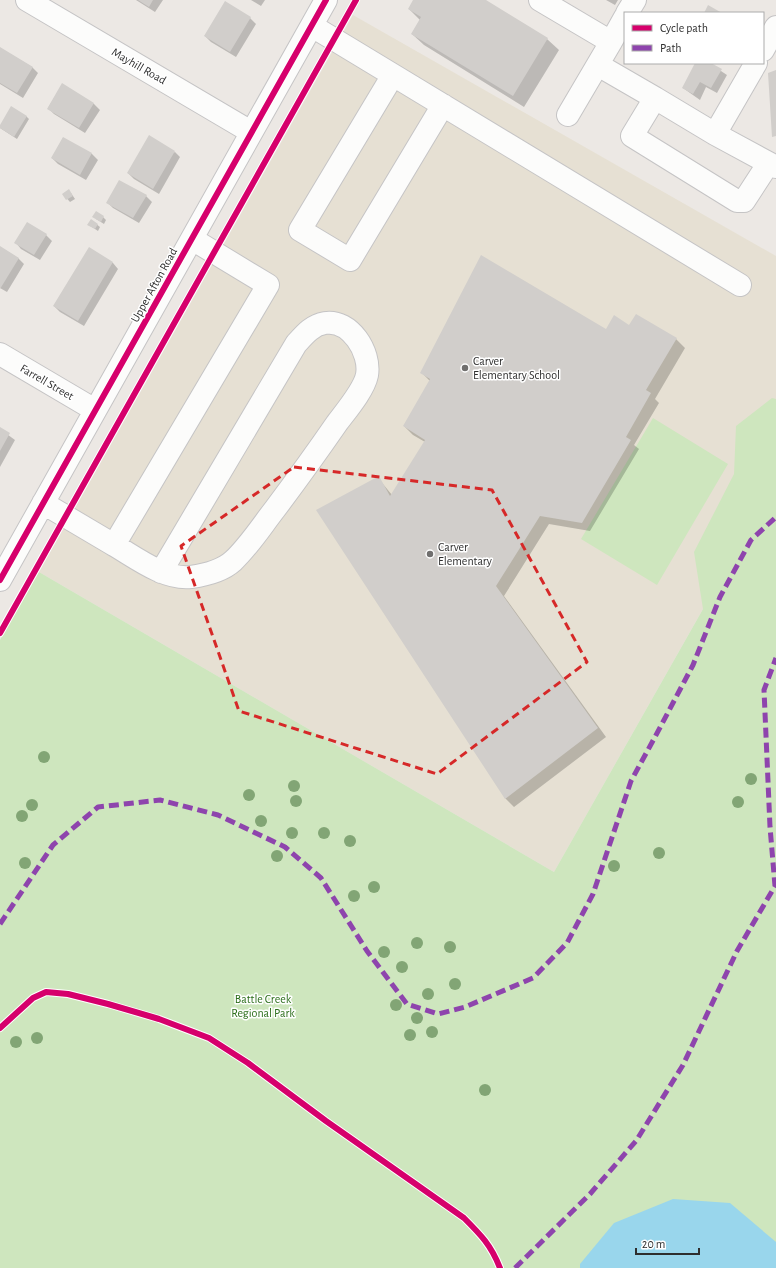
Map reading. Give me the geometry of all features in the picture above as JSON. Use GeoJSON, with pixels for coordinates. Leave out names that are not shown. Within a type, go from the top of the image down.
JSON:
{"type":"FeatureCollection","features":[{"type":"Feature","properties":{"kind":"street","name":"Mayhill Road"},"geometry":{"type":"LineString","coordinates":[[27,0],[251,132]]}},
{"type":"Feature","properties":{"kind":"street","name":"Upper Afton Road"},"geometry":{"type":"LineString","coordinates":[[0,580],[326,0]]}},
{"type":"Feature","properties":{"kind":"street"},"geometry":{"type":"LineString","coordinates":[[540,0],[611,42]]}},
{"type":"Feature","properties":{"kind":"street"},"geometry":{"type":"LineString","coordinates":[[628,12],[635,0]]}},
{"type":"Feature","properties":{"kind":"street"},"geometry":{"type":"LineString","coordinates":[[568,116],[624,19]]}},
{"type":"Feature","properties":{"kind":"street"},"geometry":{"type":"LineString","coordinates":[[312,26],[740,285]]}},
{"type":"Feature","properties":{"kind":"street"},"geometry":{"type":"LineString","coordinates":[[764,48],[776,27]]}},
{"type":"Feature","properties":{"kind":"street"},"geometry":{"type":"LineString","coordinates":[[715,134],[755,64]]}},
{"type":"Feature","properties":{"kind":"street"},"geometry":{"type":"LineString","coordinates":[[598,65],[655,98],[715,134],[772,165],[744,201],[737,201],[632,136],[655,98]]}},
{"type":"Feature","properties":{"kind":"street"},"geometry":{"type":"LineString","coordinates":[[393,75],[300,230],[350,260],[443,105]]}},
{"type":"Feature","properties":{"kind":"street"},"geometry":{"type":"LineString","coordinates":[[114,545],[268,285],[192,239]]}},
{"type":"Feature","properties":{"kind":"street"},"geometry":{"type":"LineString","coordinates":[[43,503],[161,572],[189,577],[213,572],[231,562],[247,546],[358,394],[367,376],[368,362],[364,348],[357,338],[347,330],[335,324],[325,323],[315,326],[296,344],[161,572]]}},
{"type":"Feature","properties":{"kind":"street","name":"Farrell Street"},"geometry":{"type":"LineString","coordinates":[[0,354],[95,410]]}},
{"type":"Feature","properties":{"kind":"highlighted area"},"geometry":{"type":"Polygon","coordinates":[[[294,467],[492,490],[587,662],[437,774],[239,711],[181,546],[294,467]]]}},
{"type":"Feature","properties":{"kind":"shaded area","name":"Carver Elementary School"},"geometry":{"type":"Polygon","coordinates":[[[353,15],[776,256],[776,480],[554,872],[39,572],[353,15]]]}},
{"type":"Feature","properties":{"kind":"green space","name":"Battle Creek Regional Park"},"geometry":{"type":"Polygon","coordinates":[[[772,398],[776,399],[776,1268],[0,1268],[0,640],[39,572],[554,872],[703,609],[694,552],[734,474],[736,426],[772,398]]]}},
{"type":"Feature","properties":{"kind":"green space"},"geometry":{"type":"Polygon","coordinates":[[[653,418],[728,464],[657,585],[581,539],[653,418]]]}},
{"type":"Feature","properties":{"kind":"water"},"geometry":{"type":"Polygon","coordinates":[[[673,1199],[730,1203],[776,1242],[776,1268],[580,1268],[580,1264],[614,1223],[673,1199]]]}},
{"type":"Feature","properties":{"kind":"building"},"geometry":{"type":"Polygon","coordinates":[[[138,0],[153,0],[149,7],[138,0]]]}},
{"type":"Feature","properties":{"kind":"building"},"geometry":{"type":"Polygon","coordinates":[[[413,0],[486,0],[548,38],[513,96],[411,34],[421,17],[408,9],[413,0]]]}},
{"type":"Feature","properties":{"kind":"building"},"geometry":{"type":"Polygon","coordinates":[[[225,1],[251,17],[230,52],[204,36],[225,1]]]}},
{"type":"Feature","properties":{"kind":"building"},"geometry":{"type":"Polygon","coordinates":[[[708,5],[720,12],[704,12],[708,5]]]}},
{"type":"Feature","properties":{"kind":"building"},"geometry":{"type":"Polygon","coordinates":[[[0,47],[33,67],[17,93],[0,83],[0,47]]]}},
{"type":"Feature","properties":{"kind":"building"},"geometry":{"type":"Polygon","coordinates":[[[694,64],[713,64],[722,69],[711,88],[700,82],[693,94],[682,88],[694,64]]]}},
{"type":"Feature","properties":{"kind":"building"},"geometry":{"type":"Polygon","coordinates":[[[776,70],[776,136],[772,137],[768,73],[776,70]]]}},
{"type":"Feature","properties":{"kind":"building"},"geometry":{"type":"Polygon","coordinates":[[[62,83],[94,103],[79,128],[47,109],[62,83]]]}},
{"type":"Feature","properties":{"kind":"building"},"geometry":{"type":"Polygon","coordinates":[[[11,106],[27,116],[14,137],[0,128],[0,125],[11,106]]]}},
{"type":"Feature","properties":{"kind":"building"},"geometry":{"type":"Polygon","coordinates":[[[149,135],[175,151],[153,189],[127,173],[149,135]]]}},
{"type":"Feature","properties":{"kind":"building"},"geometry":{"type":"Polygon","coordinates":[[[63,137],[92,153],[80,175],[51,158],[63,137]]]}},
{"type":"Feature","properties":{"kind":"building"},"geometry":{"type":"Polygon","coordinates":[[[119,180],[147,195],[133,218],[106,203],[119,180]]]}},
{"type":"Feature","properties":{"kind":"building"},"geometry":{"type":"Polygon","coordinates":[[[69,189],[73,196],[66,200],[62,194],[69,189]]]}},
{"type":"Feature","properties":{"kind":"building"},"geometry":{"type":"Polygon","coordinates":[[[96,211],[104,216],[101,222],[92,217],[96,211]]]}},
{"type":"Feature","properties":{"kind":"building"},"geometry":{"type":"Polygon","coordinates":[[[91,219],[98,224],[95,229],[87,225],[91,219]]]}},
{"type":"Feature","properties":{"kind":"building"},"geometry":{"type":"Polygon","coordinates":[[[27,222],[47,234],[34,255],[14,243],[27,222]]]}},
{"type":"Feature","properties":{"kind":"building"},"geometry":{"type":"Polygon","coordinates":[[[0,246],[19,258],[0,289],[0,246]]]}},
{"type":"Feature","properties":{"kind":"building"},"geometry":{"type":"Polygon","coordinates":[[[89,247],[113,262],[78,321],[53,306],[89,247]]]}},
{"type":"Feature","properties":{"kind":"building","name":"Carver Elementary"},"geometry":{"type":"Polygon","coordinates":[[[481,255],[606,329],[614,315],[629,325],[636,314],[677,338],[646,390],[651,393],[626,437],[631,440],[582,523],[540,516],[496,586],[598,728],[505,799],[316,510],[379,476],[390,496],[425,440],[403,426],[430,379],[420,373],[481,255]]]}},
{"type":"Feature","properties":{"kind":"building"},"geometry":{"type":"Polygon","coordinates":[[[0,427],[10,433],[0,451],[0,427]]]}},
{"type":"Feature","properties":{"kind":"marked path"},"geometry":{"type":"LineString","coordinates":[[0,924],[53,845],[98,807],[160,800],[218,815],[285,847],[321,878],[367,951],[407,1004],[438,1014],[465,1007],[533,978],[567,943],[593,894],[631,781],[693,665],[720,597],[751,540],[776,517]]}},
{"type":"Feature","properties":{"kind":"marked path"},"geometry":{"type":"LineString","coordinates":[[515,1268],[590,1194],[636,1141],[683,1065],[737,951],[775,886],[770,827],[764,690],[776,658]]}},
{"type":"Feature","properties":{"kind":"cycle path"},"geometry":{"type":"LineString","coordinates":[[0,580],[326,0]]}},
{"type":"Feature","properties":{"kind":"cycle path"},"geometry":{"type":"LineString","coordinates":[[0,633],[356,0]]}},
{"type":"Feature","properties":{"kind":"cycle path"},"geometry":{"type":"LineString","coordinates":[[0,1028],[33,998],[46,992],[68,994],[108,1004],[159,1019],[209,1038],[248,1063],[326,1121],[464,1218],[485,1241],[500,1268]]}},
{"type":"Feature","properties":{"kind":"place","name":"Carver Elementary School"},"geometry":{"type":"Point","coordinates":[465,368]}},
{"type":"Feature","properties":{"kind":"place","name":"Carver Elementary"},"geometry":{"type":"Point","coordinates":[430,554]}}]}
